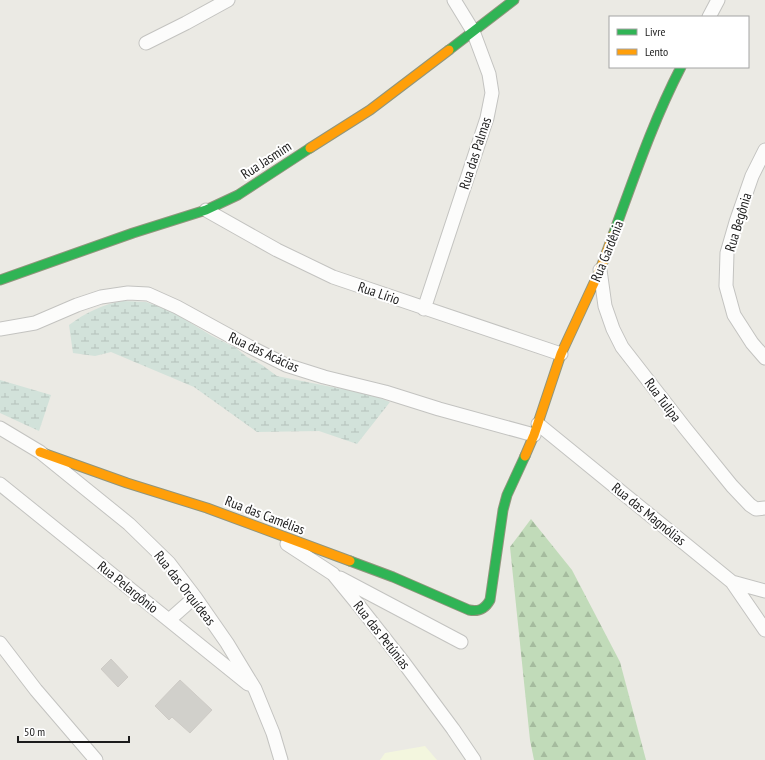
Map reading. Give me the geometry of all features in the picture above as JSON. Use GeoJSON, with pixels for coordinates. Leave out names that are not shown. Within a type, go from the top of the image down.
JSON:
{"type":"FeatureCollection","features":[{"type":"Feature","properties":{"kind":"street"},"geometry":{"type":"LineString","coordinates":[[146,43],[228,0]]}},
{"type":"Feature","properties":{"kind":"street","name":"Rua das Palmas"},"geometry":{"type":"LineString","coordinates":[[424,309],[487,118],[492,92],[489,74],[473,31],[454,0]]}},
{"type":"Feature","properties":{"kind":"street","name":"Rua Jasmim"},"geometry":{"type":"LineString","coordinates":[[0,280],[133,233],[206,210],[238,195],[370,110],[514,0]]}},
{"type":"Feature","properties":{"kind":"street"},"geometry":{"type":"LineString","coordinates":[[710,16],[718,0]]}},
{"type":"Feature","properties":{"kind":"street","name":"Rua Gardênia"},"geometry":{"type":"LineString","coordinates":[[478,612],[488,605],[490,600],[503,510],[507,495],[536,429],[561,354],[600,270],[649,137],[669,90],[680,68]]}},
{"type":"Feature","properties":{"kind":"street","name":"Rua Begônia"},"geometry":{"type":"LineString","coordinates":[[765,150],[752,176],[727,253],[726,286],[734,315],[752,343],[765,358]]}},
{"type":"Feature","properties":{"kind":"street","name":"Rua Lírio"},"geometry":{"type":"LineString","coordinates":[[206,210],[276,250],[333,277],[424,309],[561,354]]}},
{"type":"Feature","properties":{"kind":"street","name":"Rua Tulipa"},"geometry":{"type":"LineString","coordinates":[[600,270],[605,306],[612,329],[622,347],[684,428],[732,486],[750,505],[756,509],[762,509]]}},
{"type":"Feature","properties":{"kind":"street","name":"Rua das Acácias"},"geometry":{"type":"LineString","coordinates":[[0,329],[35,324],[78,305],[101,297],[128,293],[148,294],[178,307],[286,365],[324,377],[385,392],[439,409],[536,429]]}},
{"type":"Feature","properties":{"kind":"street","name":"Rua das Orquídeas"},"geometry":{"type":"LineString","coordinates":[[0,428],[40,452],[129,524],[169,563],[227,643],[255,689],[273,733],[281,760]]}},
{"type":"Feature","properties":{"kind":"street","name":"Rua das Magnólias"},"geometry":{"type":"LineString","coordinates":[[536,429],[732,582],[765,591]]}},
{"type":"Feature","properties":{"kind":"street","name":"Rua das Camélias"},"geometry":{"type":"LineString","coordinates":[[40,452],[127,483],[207,508],[268,532],[393,577],[469,610],[478,612]]}},
{"type":"Feature","properties":{"kind":"street","name":"Rua Pelargônio"},"geometry":{"type":"LineString","coordinates":[[0,484],[255,689]]}},
{"type":"Feature","properties":{"kind":"street","name":"Rua das Petúnias"},"geometry":{"type":"LineString","coordinates":[[268,532],[333,574],[360,606],[422,687],[453,728],[474,760]]}},
{"type":"Feature","properties":{"kind":"street"},"geometry":{"type":"LineString","coordinates":[[333,574],[461,642]]}},
{"type":"Feature","properties":{"kind":"street"},"geometry":{"type":"LineString","coordinates":[[732,582],[765,630]]}},
{"type":"Feature","properties":{"kind":"street"},"geometry":{"type":"LineString","coordinates":[[169,620],[195,597]]}},
{"type":"Feature","properties":{"kind":"street"},"geometry":{"type":"LineString","coordinates":[[0,643],[36,690],[96,760]]}},
{"type":"Feature","properties":{"kind":"shaded area"},"geometry":{"type":"Polygon","coordinates":[[[425,746],[437,760],[380,760],[385,753],[425,746]]]}},
{"type":"Feature","properties":{"kind":"green space"},"geometry":{"type":"Polygon","coordinates":[[[123,301],[146,302],[171,311],[212,336],[236,348],[247,357],[262,365],[277,376],[337,388],[362,391],[390,402],[357,444],[319,431],[257,432],[194,387],[111,352],[95,356],[73,353],[69,325],[94,310],[108,304],[123,301]]]}},
{"type":"Feature","properties":{"kind":"green space"},"geometry":{"type":"Polygon","coordinates":[[[0,380],[51,395],[39,431],[0,413],[0,380]]]}},
{"type":"Feature","properties":{"kind":"green space"},"geometry":{"type":"Polygon","coordinates":[[[531,519],[572,570],[620,662],[646,760],[534,760],[530,740],[510,547],[531,519]]]}},
{"type":"Feature","properties":{"kind":"building"},"geometry":{"type":"Polygon","coordinates":[[[111,659],[128,677],[118,687],[101,669],[111,659]]]}},
{"type":"Feature","properties":{"kind":"building"},"geometry":{"type":"Polygon","coordinates":[[[180,680],[212,710],[190,733],[172,717],[169,720],[155,706],[180,680]]]}},
{"type":"Feature","properties":{"kind":"traffic: fast"},"geometry":{"type":"LineString","coordinates":[[449,50],[514,0]]}},
{"type":"Feature","properties":{"kind":"traffic: fast"},"geometry":{"type":"LineString","coordinates":[[613,235],[636,171],[680,68]]}},
{"type":"Feature","properties":{"kind":"traffic: fast"},"geometry":{"type":"LineString","coordinates":[[0,280],[133,233],[206,210],[238,195],[310,148]]}},
{"type":"Feature","properties":{"kind":"traffic: fast"},"geometry":{"type":"LineString","coordinates":[[350,561],[393,577],[469,610],[476,611],[481,609],[486,606],[490,600],[503,510],[507,495],[525,456]]}},
{"type":"Feature","properties":{"kind":"traffic: slow"},"geometry":{"type":"LineString","coordinates":[[310,148],[370,110],[449,50]]}},
{"type":"Feature","properties":{"kind":"traffic: slow"},"geometry":{"type":"LineString","coordinates":[[525,456],[534,435],[561,354],[600,270],[613,235]]}},
{"type":"Feature","properties":{"kind":"traffic: slow"},"geometry":{"type":"LineString","coordinates":[[40,452],[127,483],[207,508],[350,561]]}}]}
